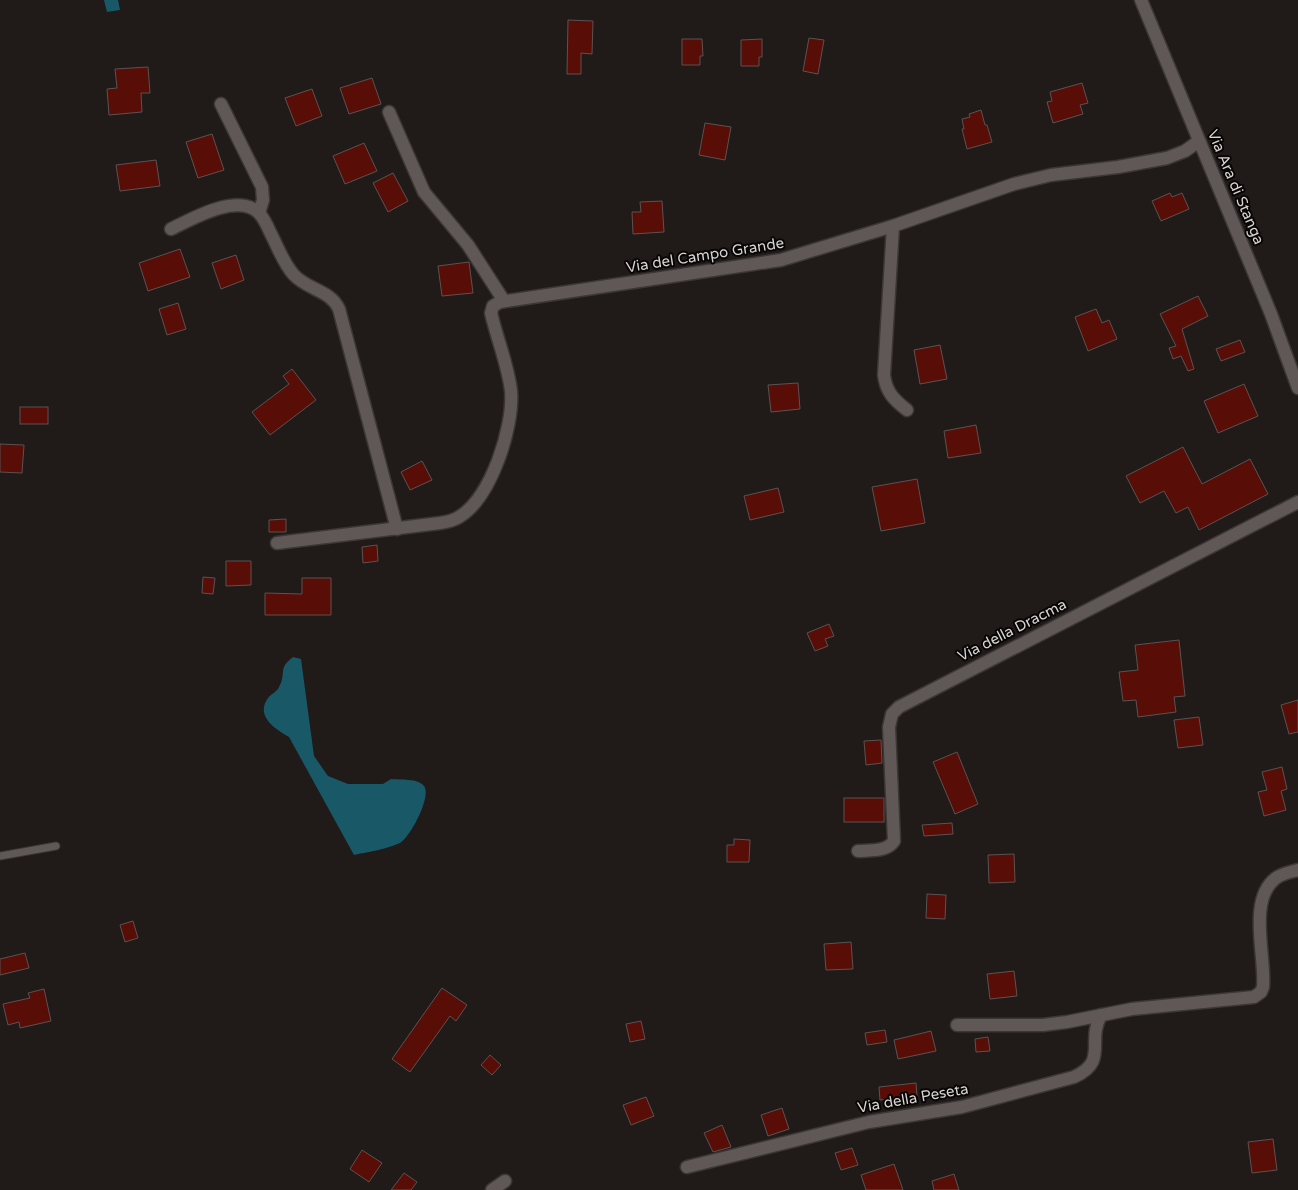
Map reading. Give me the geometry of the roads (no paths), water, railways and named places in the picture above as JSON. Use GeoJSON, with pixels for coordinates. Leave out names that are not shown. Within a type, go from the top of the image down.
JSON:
{"type":"FeatureCollection","features":[{"type":"Feature","properties":{"kind":"street","name":"Via Ara di Stanga"},"geometry":{"type":"LineString","coordinates":[[1141,0],[1271,314],[1298,388]]}},
{"type":"Feature","properties":{"kind":"street"},"geometry":{"type":"LineString","coordinates":[[220,104],[262,187],[263,200],[259,213]]}},
{"type":"Feature","properties":{"kind":"street"},"geometry":{"type":"LineString","coordinates":[[277,543],[397,529],[440,523],[458,518],[473,503],[492,475],[502,451],[511,415],[510,383],[491,313],[493,306],[504,301],[468,245],[424,192],[389,112]]}},
{"type":"Feature","properties":{"kind":"street","name":"Via del Campo Grande"},"geometry":{"type":"LineString","coordinates":[[504,301],[775,262],[893,226],[1035,178],[1167,158],[1185,151],[1199,141]]}},
{"type":"Feature","properties":{"kind":"street"},"geometry":{"type":"LineString","coordinates":[[171,230],[202,214],[224,207],[248,207],[259,213],[284,262],[292,273],[310,286],[331,297],[339,309],[397,529]]}},
{"type":"Feature","properties":{"kind":"street"},"geometry":{"type":"LineString","coordinates":[[893,226],[884,375],[886,388],[890,396],[907,410]]}},
{"type":"Feature","properties":{"kind":"street","name":"Via della Dracma"},"geometry":{"type":"LineString","coordinates":[[858,852],[885,848],[894,841],[889,727],[892,714],[898,707],[1298,502]]}},
{"type":"Feature","properties":{"kind":"street"},"geometry":{"type":"LineString","coordinates":[[958,1025],[1036,1025],[1068,1022],[1132,1009],[1243,1000],[1258,995],[1263,990],[1264,983],[1260,926],[1265,895],[1269,886],[1275,880],[1287,873],[1298,870]]}},
{"type":"Feature","properties":{"kind":"street","name":"Via della Peseta"},"geometry":{"type":"LineString","coordinates":[[687,1167],[877,1120],[962,1107],[1074,1077],[1085,1072],[1093,1063],[1096,1028],[1101,1015]]}},
{"type":"Feature","properties":{"kind":"street"},"geometry":{"type":"LineString","coordinates":[[492,1190],[506,1181]]}},
{"type":"Feature","properties":{"kind":"lane"},"geometry":{"type":"LineString","coordinates":[[0,856],[56,846]]}},
{"type":"Feature","properties":{"kind":"water"},"geometry":{"type":"Polygon","coordinates":[[[104,0],[118,0],[120,10],[107,12],[104,0]]]}},
{"type":"Feature","properties":{"kind":"water"},"geometry":{"type":"Polygon","coordinates":[[[293,657],[301,659],[314,756],[328,776],[348,784],[383,784],[391,779],[418,782],[424,786],[426,791],[423,807],[409,833],[400,843],[383,849],[354,855],[289,737],[273,726],[265,716],[265,705],[268,698],[278,689],[285,665],[293,657]]]}}]}
